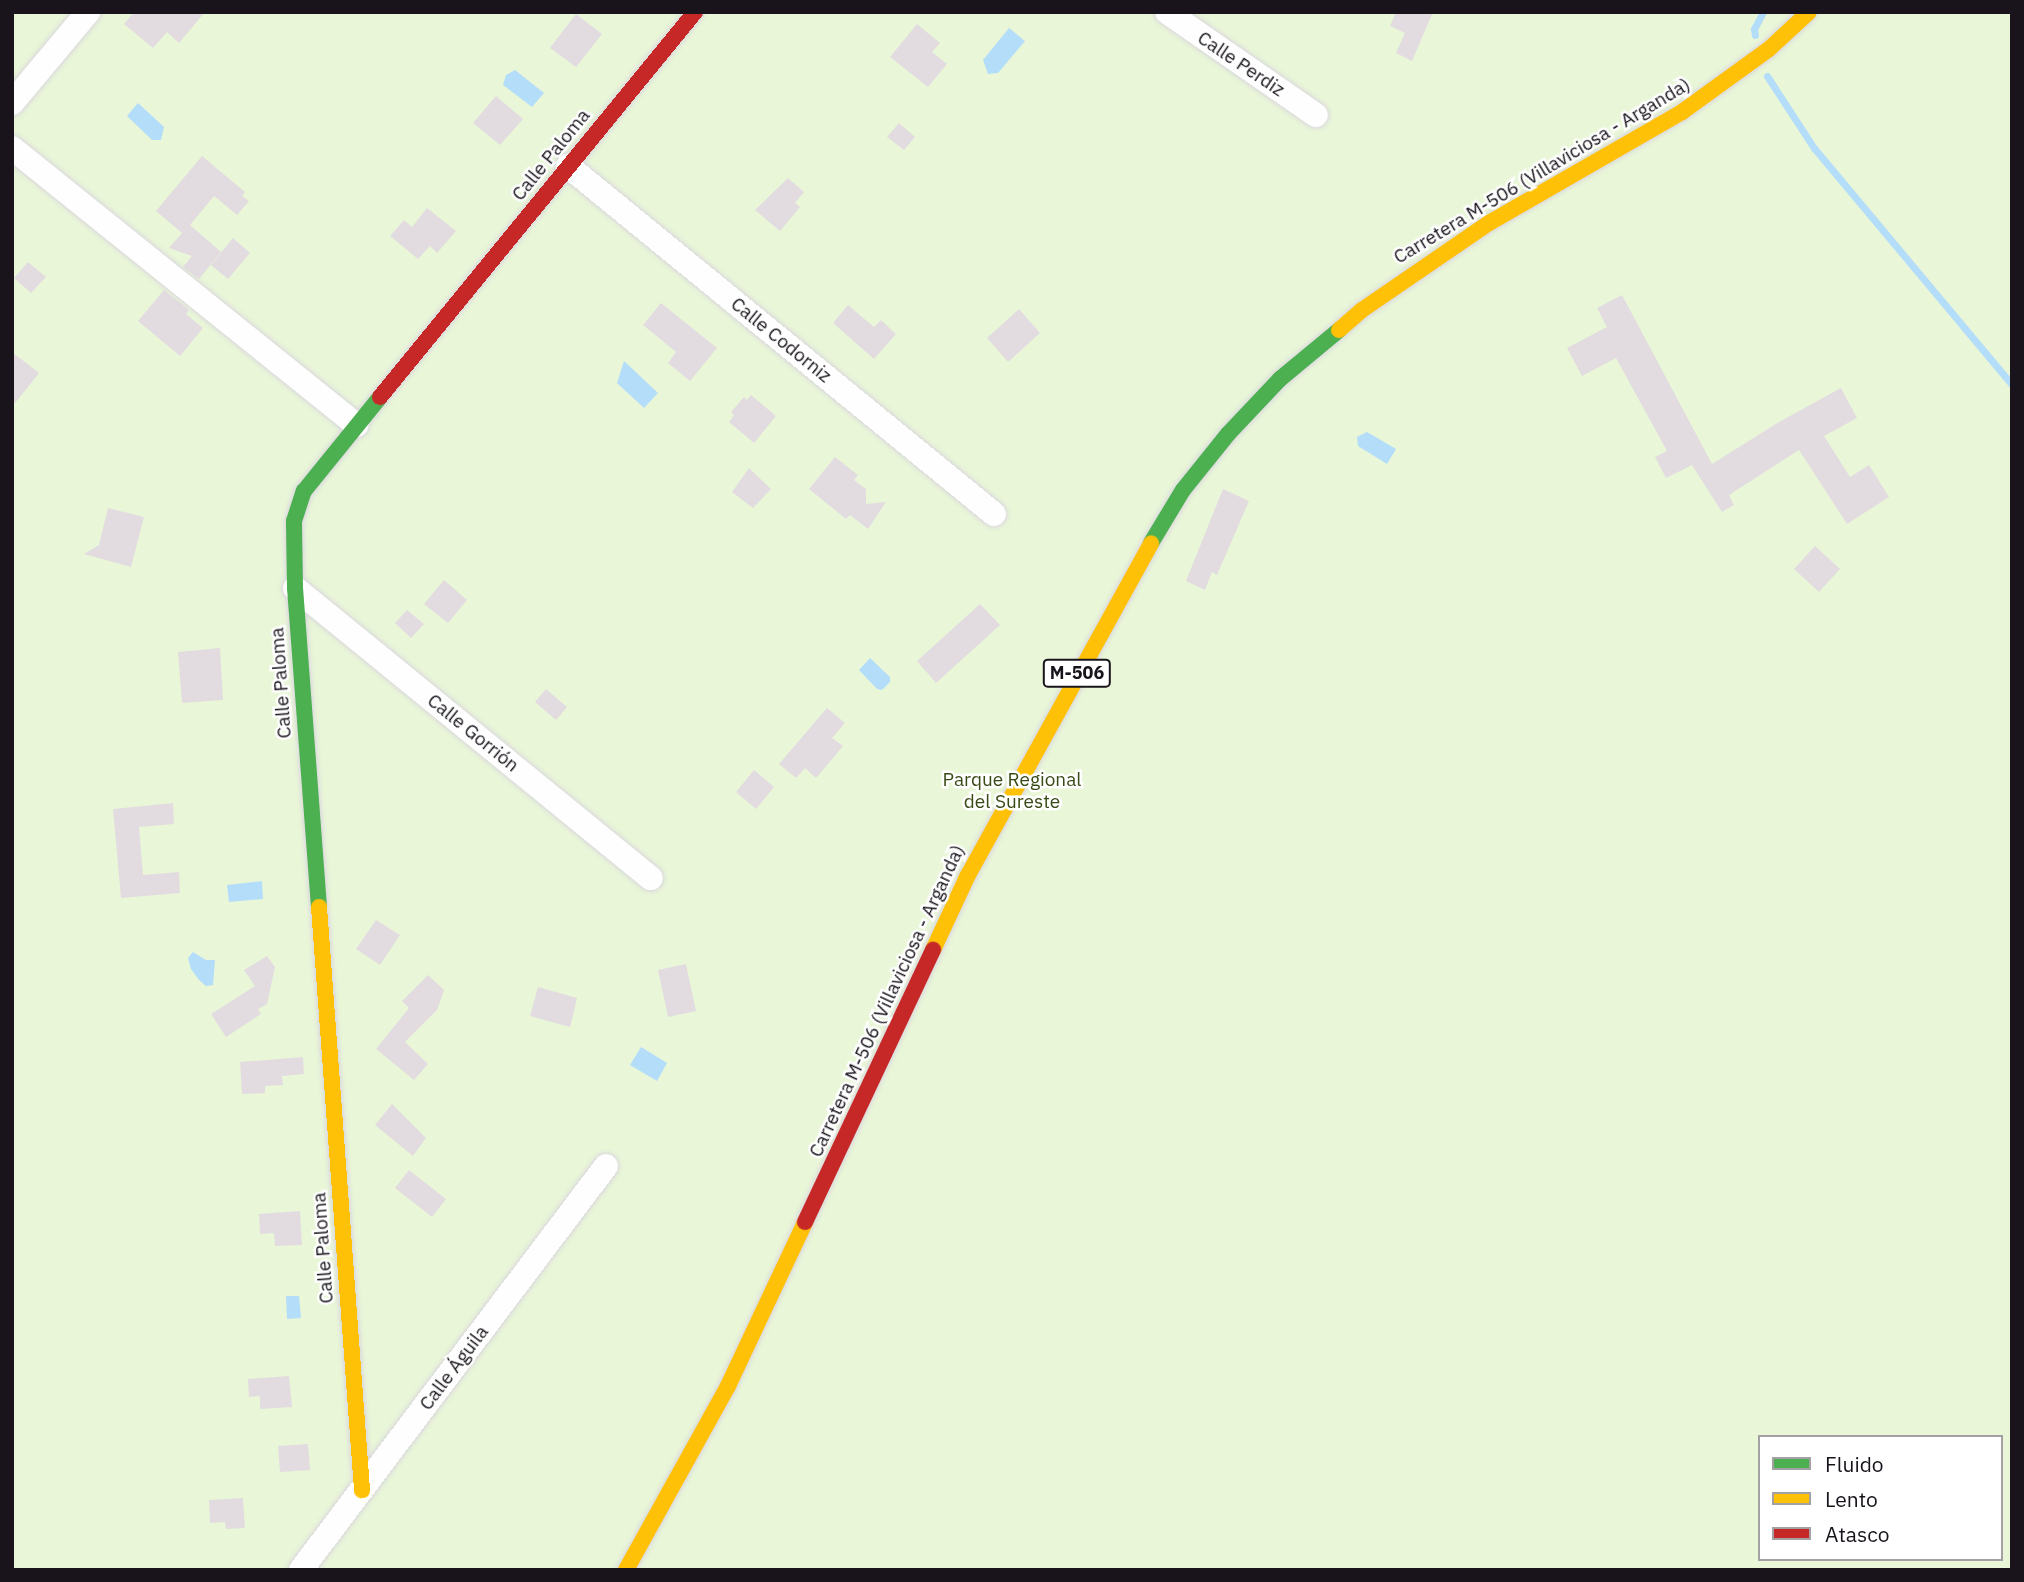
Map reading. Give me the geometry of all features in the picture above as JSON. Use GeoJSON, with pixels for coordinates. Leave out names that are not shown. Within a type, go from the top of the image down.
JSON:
{"type":"FeatureCollection","features":[{"type":"Feature","properties":{"kind":"main road","name":"Calle Paloma"},"geometry":{"type":"LineString","coordinates":[[362,1490],[292,550],[298,505],[304,491],[356,425],[695,12]]}},
{"type":"Feature","properties":{"kind":"main road","name":"Carretera M-506 (Villaviciosa - Arganda)"},"geometry":{"type":"LineString","coordinates":[[626,1570],[729,1386],[967,877],[1140,561],[1183,490],[1228,434],[1280,379],[1362,310],[1489,223],[1682,112],[1769,50],[1809,12]]}},
{"type":"Feature","properties":{"kind":"street"},"geometry":{"type":"LineString","coordinates":[[12,103],[88,12]]}},
{"type":"Feature","properties":{"kind":"street","name":"Calle Perdiz"},"geometry":{"type":"LineString","coordinates":[[1167,12],[1316,115]]}},
{"type":"Feature","properties":{"kind":"street"},"geometry":{"type":"LineString","coordinates":[[12,148],[356,425]]}},
{"type":"Feature","properties":{"kind":"street","name":"Calle Codorniz"},"geometry":{"type":"LineString","coordinates":[[568,166],[994,514]]}},
{"type":"Feature","properties":{"kind":"street","name":"Calle Gorrión"},"geometry":{"type":"LineString","coordinates":[[295,588],[650,878]]}},
{"type":"Feature","properties":{"kind":"street","name":"Calle Águila"},"geometry":{"type":"LineString","coordinates":[[301,1570],[606,1166]]}},
{"type":"Feature","properties":{"kind":"green space","name":"Parque Regional del Sureste"},"geometry":{"type":"Polygon","coordinates":[[[12,12],[2012,12],[2012,1570],[12,1570],[12,12]]]}},
{"type":"Feature","properties":{"kind":"water"},"geometry":{"type":"Polygon","coordinates":[[[1009,28],[1025,41],[998,73],[988,74],[983,60],[1009,28]]]}},
{"type":"Feature","properties":{"kind":"water"},"geometry":{"type":"Polygon","coordinates":[[[515,70],[544,93],[532,107],[503,85],[506,75],[515,70]]]}},
{"type":"Feature","properties":{"kind":"water"},"geometry":{"type":"Polygon","coordinates":[[[138,103],[164,127],[161,140],[152,140],[127,116],[138,103]]]}},
{"type":"Feature","properties":{"kind":"water"},"geometry":{"type":"Polygon","coordinates":[[[624,361],[658,393],[644,408],[617,383],[624,361]]]}},
{"type":"Feature","properties":{"kind":"water"},"geometry":{"type":"Polygon","coordinates":[[[1367,432],[1396,449],[1387,464],[1358,446],[1357,437],[1367,432]]]}},
{"type":"Feature","properties":{"kind":"water"},"geometry":{"type":"Polygon","coordinates":[[[870,658],[890,677],[890,682],[882,690],[877,689],[859,670],[870,658]]]}},
{"type":"Feature","properties":{"kind":"water"},"geometry":{"type":"Polygon","coordinates":[[[262,881],[263,899],[229,902],[227,885],[262,881]]]}},
{"type":"Feature","properties":{"kind":"water"},"geometry":{"type":"Polygon","coordinates":[[[193,952],[206,960],[215,960],[213,985],[206,986],[191,969],[188,958],[193,952]]]}},
{"type":"Feature","properties":{"kind":"water"},"geometry":{"type":"Polygon","coordinates":[[[641,1047],[667,1063],[657,1081],[630,1065],[641,1047]]]}},
{"type":"Feature","properties":{"kind":"water"},"geometry":{"type":"Polygon","coordinates":[[[286,1296],[299,1296],[301,1318],[287,1319],[286,1296]]]}},
{"type":"Feature","properties":{"kind":"building"},"geometry":{"type":"Polygon","coordinates":[[[134,12],[205,12],[179,43],[167,32],[153,48],[124,24],[134,12]]]}},
{"type":"Feature","properties":{"kind":"building"},"geometry":{"type":"Polygon","coordinates":[[[1396,12],[1433,12],[1412,61],[1396,53],[1405,33],[1390,26],[1396,12]]]}},
{"type":"Feature","properties":{"kind":"building"},"geometry":{"type":"Polygon","coordinates":[[[576,14],[602,34],[576,67],[550,48],[576,14]]]}},
{"type":"Feature","properties":{"kind":"building"},"geometry":{"type":"Polygon","coordinates":[[[917,24],[940,43],[932,52],[947,64],[928,87],[890,57],[917,24]]]}},
{"type":"Feature","properties":{"kind":"building"},"geometry":{"type":"Polygon","coordinates":[[[496,96],[523,119],[500,145],[473,123],[496,96]]]}},
{"type":"Feature","properties":{"kind":"building"},"geometry":{"type":"Polygon","coordinates":[[[899,123],[915,137],[904,150],[887,137],[899,123]]]}},
{"type":"Feature","properties":{"kind":"building"},"geometry":{"type":"Polygon","coordinates":[[[202,156],[245,192],[242,196],[249,201],[237,215],[214,196],[190,225],[221,252],[199,279],[183,267],[192,256],[169,248],[182,233],[156,211],[202,156]]]}},
{"type":"Feature","properties":{"kind":"building"},"geometry":{"type":"Polygon","coordinates":[[[788,178],[804,192],[795,203],[800,207],[780,231],[755,210],[788,178]]]}},
{"type":"Feature","properties":{"kind":"building"},"geometry":{"type":"Polygon","coordinates":[[[427,208],[456,231],[437,253],[430,246],[418,259],[390,236],[404,220],[412,227],[427,208]]]}},
{"type":"Feature","properties":{"kind":"building"},"geometry":{"type":"Polygon","coordinates":[[[233,238],[250,253],[228,279],[211,265],[233,238]]]}},
{"type":"Feature","properties":{"kind":"building"},"geometry":{"type":"Polygon","coordinates":[[[28,262],[46,277],[31,293],[14,278],[28,262]]]}},
{"type":"Feature","properties":{"kind":"building"},"geometry":{"type":"Polygon","coordinates":[[[164,290],[189,310],[186,314],[203,328],[180,356],[138,321],[164,290]]]}},
{"type":"Feature","properties":{"kind":"building"},"geometry":{"type":"Polygon","coordinates":[[[1622,295],[1712,464],[1779,422],[1841,388],[1857,418],[1824,436],[1850,477],[1869,465],[1889,497],[1847,524],[1799,450],[1729,495],[1734,505],[1722,512],[1692,465],[1666,478],[1655,457],[1667,451],[1616,358],[1582,376],[1567,348],[1607,327],[1597,308],[1622,295]]]}},
{"type":"Feature","properties":{"kind":"building"},"geometry":{"type":"Polygon","coordinates":[[[661,303],[717,348],[690,381],[668,363],[676,352],[643,325],[661,303]]]}},
{"type":"Feature","properties":{"kind":"building"},"geometry":{"type":"Polygon","coordinates":[[[848,305],[874,327],[881,320],[896,334],[874,359],[833,323],[848,305]]]}},
{"type":"Feature","properties":{"kind":"building"},"geometry":{"type":"Polygon","coordinates":[[[1019,309],[1040,333],[1008,362],[987,338],[1019,309]]]}},
{"type":"Feature","properties":{"kind":"building"},"geometry":{"type":"Polygon","coordinates":[[[12,352],[39,373],[12,407],[12,352]]]}},
{"type":"Feature","properties":{"kind":"building"},"geometry":{"type":"Polygon","coordinates":[[[751,395],[776,416],[754,443],[729,422],[734,415],[731,412],[744,397],[747,400],[751,395]]]}},
{"type":"Feature","properties":{"kind":"building"},"geometry":{"type":"Polygon","coordinates":[[[835,457],[858,475],[854,480],[866,489],[866,504],[886,502],[868,529],[850,515],[846,519],[809,489],[835,457]]]}},
{"type":"Feature","properties":{"kind":"building"},"geometry":{"type":"Polygon","coordinates":[[[749,468],[771,489],[753,508],[732,492],[749,468]]]}},
{"type":"Feature","properties":{"kind":"building"},"geometry":{"type":"Polygon","coordinates":[[[1223,489],[1249,501],[1217,575],[1212,572],[1205,590],[1186,581],[1223,489]]]}},
{"type":"Feature","properties":{"kind":"building"},"geometry":{"type":"Polygon","coordinates":[[[108,508],[144,517],[131,567],[84,554],[99,545],[108,508]]]}},
{"type":"Feature","properties":{"kind":"building"},"geometry":{"type":"Polygon","coordinates":[[[1815,546],[1840,569],[1819,592],[1794,569],[1815,546]]]}},
{"type":"Feature","properties":{"kind":"building"},"geometry":{"type":"Polygon","coordinates":[[[444,580],[467,600],[448,623],[424,604],[444,580]]]}},
{"type":"Feature","properties":{"kind":"building"},"geometry":{"type":"Polygon","coordinates":[[[980,604],[1000,625],[936,683],[917,661],[980,604]]]}},
{"type":"Feature","properties":{"kind":"building"},"geometry":{"type":"Polygon","coordinates":[[[407,610],[424,624],[411,638],[395,623],[407,610]]]}},
{"type":"Feature","properties":{"kind":"building"},"geometry":{"type":"Polygon","coordinates":[[[220,648],[223,700],[182,703],[178,652],[220,648]]]}},
{"type":"Feature","properties":{"kind":"building"},"geometry":{"type":"Polygon","coordinates":[[[546,689],[567,707],[556,720],[535,702],[546,689]]]}},
{"type":"Feature","properties":{"kind":"building"},"geometry":{"type":"Polygon","coordinates":[[[827,708],[845,723],[832,738],[843,746],[816,778],[805,768],[796,778],[779,764],[827,708]]]}},
{"type":"Feature","properties":{"kind":"building"},"geometry":{"type":"Polygon","coordinates":[[[754,770],[774,787],[756,809],[736,792],[754,770]]]}},
{"type":"Feature","properties":{"kind":"building"},"geometry":{"type":"Polygon","coordinates":[[[173,803],[174,824],[139,827],[143,875],[179,872],[180,893],[121,898],[113,809],[173,803]]]}},
{"type":"Feature","properties":{"kind":"building"},"geometry":{"type":"Polygon","coordinates":[[[376,920],[400,935],[380,965],[356,949],[376,920]]]}},
{"type":"Feature","properties":{"kind":"building"},"geometry":{"type":"Polygon","coordinates":[[[267,956],[275,967],[267,1004],[258,1009],[261,1014],[226,1037],[211,1014],[255,986],[244,970],[267,956]]]}},
{"type":"Feature","properties":{"kind":"building"},"geometry":{"type":"Polygon","coordinates":[[[686,964],[696,1011],[668,1017],[658,970],[686,964]]]}},
{"type":"Feature","properties":{"kind":"building"},"geometry":{"type":"Polygon","coordinates":[[[428,975],[444,990],[437,1010],[405,1042],[428,1064],[414,1080],[376,1049],[409,1008],[402,1001],[428,975]]]}},
{"type":"Feature","properties":{"kind":"building"},"geometry":{"type":"Polygon","coordinates":[[[538,987],[577,998],[570,1027],[530,1016],[538,987]]]}},
{"type":"Feature","properties":{"kind":"building"},"geometry":{"type":"Polygon","coordinates":[[[303,1057],[304,1074],[282,1076],[283,1085],[265,1086],[265,1093],[242,1094],[240,1062],[303,1057]]]}},
{"type":"Feature","properties":{"kind":"building"},"geometry":{"type":"Polygon","coordinates":[[[392,1104],[426,1138],[413,1156],[375,1125],[392,1104]]]}},
{"type":"Feature","properties":{"kind":"building"},"geometry":{"type":"Polygon","coordinates":[[[409,1170],[446,1199],[432,1217],[395,1188],[409,1170]]]}},
{"type":"Feature","properties":{"kind":"building"},"geometry":{"type":"Polygon","coordinates":[[[300,1211],[302,1245],[275,1246],[274,1233],[260,1234],[259,1214],[300,1211]]]}},
{"type":"Feature","properties":{"kind":"building"},"geometry":{"type":"Polygon","coordinates":[[[289,1376],[292,1407],[260,1409],[260,1396],[249,1397],[248,1379],[289,1376]]]}},
{"type":"Feature","properties":{"kind":"building"},"geometry":{"type":"Polygon","coordinates":[[[308,1444],[310,1470],[280,1472],[278,1446],[308,1444]]]}},
{"type":"Feature","properties":{"kind":"building"},"geometry":{"type":"Polygon","coordinates":[[[243,1498],[245,1528],[226,1529],[225,1522],[210,1523],[209,1500],[243,1498]]]}},
{"type":"Feature","properties":{"kind":"waterway"},"geometry":{"type":"LineString","coordinates":[[1755,35],[1754,29],[1763,12]]}},
{"type":"Feature","properties":{"kind":"waterway"},"geometry":{"type":"LineString","coordinates":[[1767,76],[1814,148],[2012,385]]}},
{"type":"Feature","properties":{"kind":"traffic: fast"},"geometry":{"type":"LineString","coordinates":[[1151,543],[1183,490],[1228,434],[1280,379],[1339,330]]}},
{"type":"Feature","properties":{"kind":"traffic: fast"},"geometry":{"type":"LineString","coordinates":[[319,907],[295,588],[294,521],[304,491],[380,397]]}},
{"type":"Feature","properties":{"kind":"traffic: slow"},"geometry":{"type":"LineString","coordinates":[[1339,330],[1362,310],[1489,223],[1682,112],[1769,49],[1809,12]]}},
{"type":"Feature","properties":{"kind":"traffic: slow"},"geometry":{"type":"LineString","coordinates":[[933,950],[967,877],[1151,543]]}},
{"type":"Feature","properties":{"kind":"traffic: slow"},"geometry":{"type":"LineString","coordinates":[[319,907],[362,1490]]}},
{"type":"Feature","properties":{"kind":"traffic: slow"},"geometry":{"type":"LineString","coordinates":[[626,1570],[728,1386],[805,1222]]}},
{"type":"Feature","properties":{"kind":"traffic: jam"},"geometry":{"type":"LineString","coordinates":[[380,397],[695,12]]}},
{"type":"Feature","properties":{"kind":"traffic: jam"},"geometry":{"type":"LineString","coordinates":[[805,1222],[933,950]]}}]}
